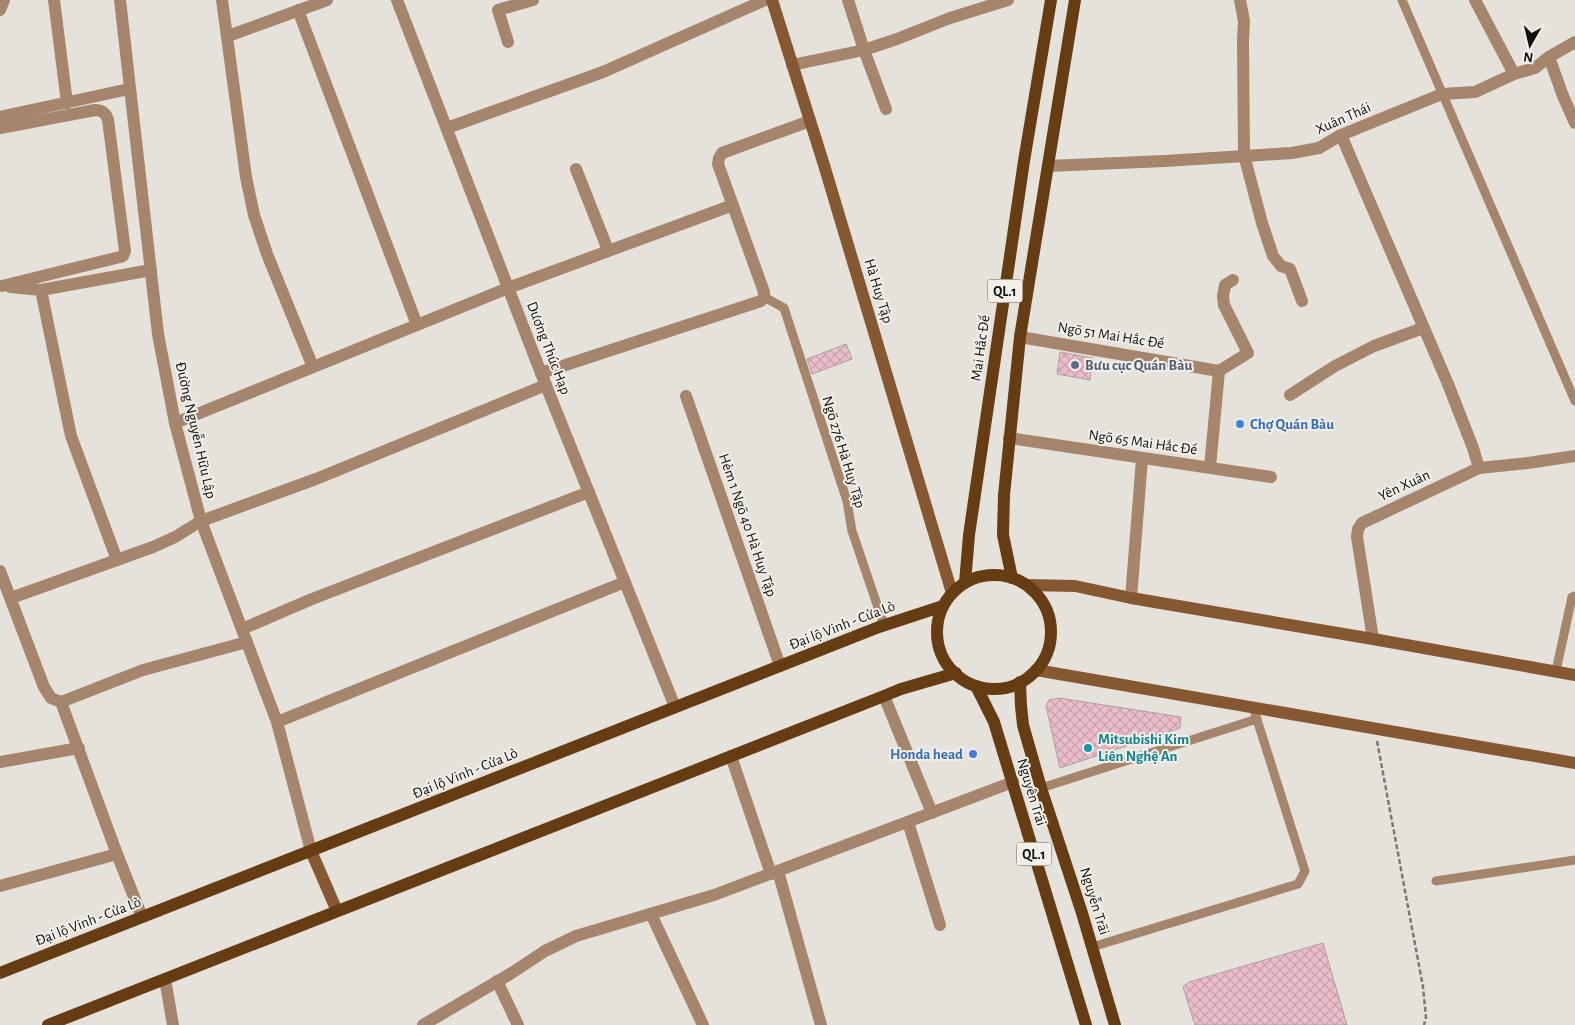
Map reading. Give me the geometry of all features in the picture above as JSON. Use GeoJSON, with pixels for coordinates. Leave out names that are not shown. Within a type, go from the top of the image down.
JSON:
{"type":"FeatureCollection","features":[{"type":"Feature","properties":{"kind":"main road","name":"Mai Hắc Đế"},"geometry":{"type":"LineString","coordinates":[[965,583],[969,535],[1014,230],[1051,0]]}},
{"type":"Feature","properties":{"kind":"main road","name":"QL.1"},"geometry":{"type":"LineString","coordinates":[[1012,578],[1003,535],[1004,495],[1020,337],[1075,0]]}},
{"type":"Feature","properties":{"kind":"main road"},"geometry":{"type":"LineString","coordinates":[[996,575],[1012,578],[1027,585],[1039,596],[1047,610],[1051,626],[1051,642],[1046,657],[1036,670],[1020,682],[1009,687],[992,689],[976,686],[956,673],[942,654],[938,638],[938,622],[943,606],[952,593],[965,583],[980,577],[996,575]]}},
{"type":"Feature","properties":{"kind":"main road","name":"Đại lộ Vinh - Cửa Lò"},"geometry":{"type":"LineString","coordinates":[[0,973],[884,625],[943,606]]}},
{"type":"Feature","properties":{"kind":"main road"},"geometry":{"type":"LineString","coordinates":[[48,1025],[901,689],[956,673]]}},
{"type":"Feature","properties":{"kind":"main road","name":"QL.1"},"geometry":{"type":"LineString","coordinates":[[1020,682],[1023,725],[1041,788]]}},
{"type":"Feature","properties":{"kind":"main road","name":"Nguyên Trãi"},"geometry":{"type":"LineString","coordinates":[[976,686],[994,722],[1086,1025]]}},
{"type":"Feature","properties":{"kind":"main road","name":"Nguyễn Trãi"},"geometry":{"type":"LineString","coordinates":[[1041,788],[1115,1025]]}},
{"type":"Feature","properties":{"kind":"street"},"geometry":{"type":"LineString","coordinates":[[0,10],[4,0]]}},
{"type":"Feature","properties":{"kind":"street"},"geometry":{"type":"LineString","coordinates":[[54,0],[67,103]]}},
{"type":"Feature","properties":{"kind":"street","name":"Đường Nguyễn Hữu Lập"},"geometry":{"type":"LineString","coordinates":[[120,0],[158,334],[175,423],[201,521],[277,722],[312,851]]}},
{"type":"Feature","properties":{"kind":"street"},"geometry":{"type":"LineString","coordinates":[[222,0],[246,178],[254,215],[267,254],[312,367]]}},
{"type":"Feature","properties":{"kind":"street"},"geometry":{"type":"LineString","coordinates":[[228,36],[327,0]]}},
{"type":"Feature","properties":{"kind":"street","name":"Dương Thúc Hạp"},"geometry":{"type":"LineString","coordinates":[[397,0],[541,373],[676,707]]}},
{"type":"Feature","properties":{"kind":"street"},"geometry":{"type":"LineString","coordinates":[[508,42],[498,10],[518,2],[533,0]]}},
{"type":"Feature","properties":{"kind":"street"},"geometry":{"type":"LineString","coordinates":[[447,128],[603,72],[765,0]]}},
{"type":"Feature","properties":{"kind":"street","name":"Hà Huy Tập"},"geometry":{"type":"LineString","coordinates":[[772,0],[952,593]]}},
{"type":"Feature","properties":{"kind":"street"},"geometry":{"type":"LineString","coordinates":[[848,0],[886,109]]}},
{"type":"Feature","properties":{"kind":"street"},"geometry":{"type":"LineString","coordinates":[[792,65],[864,50],[950,18],[1008,0]]}},
{"type":"Feature","properties":{"kind":"street"},"geometry":{"type":"LineString","coordinates":[[1240,0],[1245,29],[1243,40],[1244,155],[1273,256],[1280,266],[1290,269],[1302,301]]}},
{"type":"Feature","properties":{"kind":"street"},"geometry":{"type":"LineString","coordinates":[[1475,0],[1514,74]]}},
{"type":"Feature","properties":{"kind":"street"},"geometry":{"type":"LineString","coordinates":[[298,10],[417,325]]}},
{"type":"Feature","properties":{"kind":"street","name":"Xuân Thái"},"geometry":{"type":"LineString","coordinates":[[1048,166],[1292,153],[1319,148],[1341,135],[1442,94],[1475,92],[1514,74],[1535,68],[1549,57],[1575,42]]}},
{"type":"Feature","properties":{"kind":"street"},"geometry":{"type":"LineString","coordinates":[[1549,57],[1575,123]]}},
{"type":"Feature","properties":{"kind":"street"},"geometry":{"type":"LineString","coordinates":[[0,117],[129,89]]}},
{"type":"Feature","properties":{"kind":"street"},"geometry":{"type":"LineString","coordinates":[[0,128],[95,110],[103,111],[108,120],[125,251],[123,256],[120,257],[1,286]]}},
{"type":"Feature","properties":{"kind":"street"},"geometry":{"type":"LineString","coordinates":[[541,373],[761,300],[764,297],[764,292],[718,164],[719,158],[722,153],[810,121]]}},
{"type":"Feature","properties":{"kind":"street"},"geometry":{"type":"LineString","coordinates":[[1341,135],[1448,384],[1479,468]]}},
{"type":"Feature","properties":{"kind":"street"},"geometry":{"type":"LineString","coordinates":[[576,169],[608,250]]}},
{"type":"Feature","properties":{"kind":"street"},"geometry":{"type":"LineString","coordinates":[[175,423],[508,288],[733,205]]}},
{"type":"Feature","properties":{"kind":"street"},"geometry":{"type":"LineString","coordinates":[[1,286],[41,290],[151,270]]}},
{"type":"Feature","properties":{"kind":"street"},"geometry":{"type":"LineString","coordinates":[[1210,467],[1219,371],[1248,353],[1224,305],[1224,285],[1233,280]]}},
{"type":"Feature","properties":{"kind":"street"},"geometry":{"type":"LineString","coordinates":[[41,290],[71,436],[118,560]]}},
{"type":"Feature","properties":{"kind":"street"},"geometry":{"type":"LineString","coordinates":[[1290,395],[1335,366],[1368,349],[1423,328]]}},
{"type":"Feature","properties":{"kind":"street","name":"Ngõ 51 Mai Hắc Đế"},"geometry":{"type":"LineString","coordinates":[[1020,337],[1219,371]]}},
{"type":"Feature","properties":{"kind":"street"},"geometry":{"type":"LineString","coordinates":[[11,598],[160,544],[201,521],[316,479],[546,385]]}},
{"type":"Feature","properties":{"kind":"street","name":"Hẻm 1 Ngõ 40 Hà Huy Tập"},"geometry":{"type":"LineString","coordinates":[[686,396],[780,666]]}},
{"type":"Feature","properties":{"kind":"street","name":"Ngõ 65 Mai Hắc Đế"},"geometry":{"type":"LineString","coordinates":[[1009,438],[1271,477]]}},
{"type":"Feature","properties":{"kind":"street","name":"Yên Xuân"},"geometry":{"type":"LineString","coordinates":[[1373,639],[1357,537],[1358,529],[1362,523],[1479,468],[1575,456]]}},
{"type":"Feature","properties":{"kind":"street"},"geometry":{"type":"LineString","coordinates":[[1132,598],[1142,459]]}},
{"type":"Feature","properties":{"kind":"street"},"geometry":{"type":"LineString","coordinates":[[242,629],[312,599],[589,492]]}},
{"type":"Feature","properties":{"kind":"street"},"geometry":{"type":"LineString","coordinates":[[0,571],[44,687],[51,698],[61,702],[143,670],[247,642]]}},
{"type":"Feature","properties":{"kind":"street"},"geometry":{"type":"LineString","coordinates":[[277,722],[625,582]]}},
{"type":"Feature","properties":{"kind":"street"},"geometry":{"type":"LineString","coordinates":[[1027,585],[1075,586],[1132,598],[1575,675]]}},
{"type":"Feature","properties":{"kind":"street"},"geometry":{"type":"LineString","coordinates":[[1036,670],[1255,713],[1374,729],[1575,763]]}},
{"type":"Feature","properties":{"kind":"street"},"geometry":{"type":"LineString","coordinates":[[884,696],[932,813]]}},
{"type":"Feature","properties":{"kind":"street"},"geometry":{"type":"LineString","coordinates":[[61,702],[142,917]]}},
{"type":"Feature","properties":{"kind":"street"},"geometry":{"type":"LineString","coordinates":[[0,762],[79,748]]}},
{"type":"Feature","properties":{"kind":"street"},"geometry":{"type":"LineString","coordinates":[[731,756],[775,873],[821,1025]]}},
{"type":"Feature","properties":{"kind":"street"},"geometry":{"type":"LineString","coordinates":[[423,1025],[545,951],[566,941],[594,930],[684,905],[775,873],[1013,782]]}},
{"type":"Feature","properties":{"kind":"street"},"geometry":{"type":"LineString","coordinates":[[908,822],[940,925]]}},
{"type":"Feature","properties":{"kind":"street"},"geometry":{"type":"LineString","coordinates":[[312,851],[337,911]]}},
{"type":"Feature","properties":{"kind":"street"},"geometry":{"type":"LineString","coordinates":[[0,886],[117,854]]}},
{"type":"Feature","properties":{"kind":"street"},"geometry":{"type":"LineString","coordinates":[[650,914],[703,1025]]}},
{"type":"Feature","properties":{"kind":"street"},"geometry":{"type":"LineString","coordinates":[[165,979],[173,1025]]}},
{"type":"Feature","properties":{"kind":"street"},"geometry":{"type":"LineString","coordinates":[[497,981],[518,1025]]}},
{"type":"Feature","properties":{"kind":"lane"},"geometry":{"type":"LineString","coordinates":[[1402,0],[1575,401]]}},
{"type":"Feature","properties":{"kind":"lane","name":"Ngõ 276 Hà Huy Tập"},"geometry":{"type":"LineString","coordinates":[[764,297],[784,308],[847,501],[852,531],[884,625]]}},
{"type":"Feature","properties":{"kind":"lane"},"geometry":{"type":"LineString","coordinates":[[1556,672],[1572,597],[1575,596]]}},
{"type":"Feature","properties":{"kind":"lane"},"geometry":{"type":"LineString","coordinates":[[1041,788],[1255,713],[1305,871],[1298,884],[1092,947]]}},
{"type":"Feature","properties":{"kind":"lane"},"geometry":{"type":"LineString","coordinates":[[1436,881],[1575,860]]}},
{"type":"Feature","properties":{"kind":"path"},"geometry":{"type":"LineString","coordinates":[[1374,729],[1422,987],[1426,1018],[1424,1025]]}},
{"type":"Feature","properties":{"kind":"building"},"geometry":{"type":"Polygon","coordinates":[[[846,344],[852,359],[812,374],[807,359],[846,344]]]}},
{"type":"Feature","properties":{"kind":"building","name":"Bưu cục Quán Bàu"},"geometry":{"type":"Polygon","coordinates":[[[1060,352],[1093,358],[1090,380],[1057,374],[1060,352]]]}},
{"type":"Feature","properties":{"kind":"building","name":"Mitsubishi Kim Liên Nghệ An"},"geometry":{"type":"Polygon","coordinates":[[[1059,698],[1181,717],[1180,728],[1060,768],[1046,706],[1049,700],[1059,698]]]}},
{"type":"Feature","properties":{"kind":"building"},"geometry":{"type":"Polygon","coordinates":[[[1323,943],[1347,1025],[1195,1025],[1183,987],[1189,982],[1323,943]]]}},
{"type":"Feature","properties":{"kind":"place","name":"Bưu cục Quán Bàu"},"geometry":{"type":"Point","coordinates":[1075,365]}},
{"type":"Feature","properties":{"kind":"place","name":"Chợ Quán Bàu"},"geometry":{"type":"Point","coordinates":[1240,424]}},
{"type":"Feature","properties":{"kind":"place","name":"Mitsubishi Kim Liên Nghệ An"},"geometry":{"type":"Point","coordinates":[1088,748]}},
{"type":"Feature","properties":{"kind":"place","name":"Honda head"},"geometry":{"type":"Point","coordinates":[973,754]}}]}
